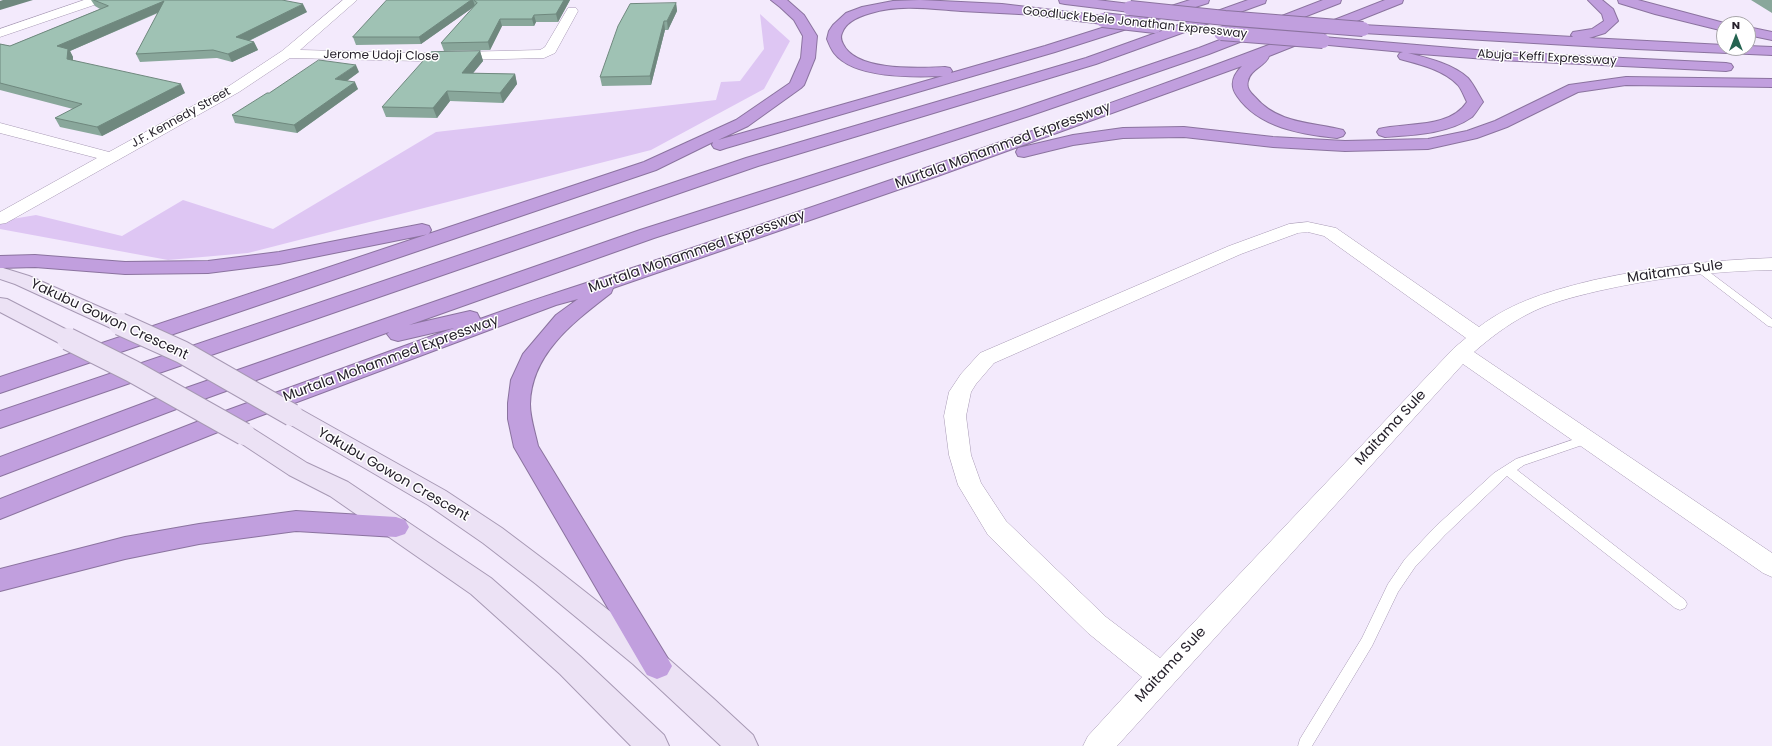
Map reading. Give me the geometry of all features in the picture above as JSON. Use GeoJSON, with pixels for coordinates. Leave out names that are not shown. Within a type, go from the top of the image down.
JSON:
{"type":"FeatureCollection","features":[{"type":"Feature","properties":{"kind":"highway"},"geometry":{"type":"LineString","coordinates":[[650,166],[742,123],[796,85],[808,58],[810,36],[799,18],[785,4],[777,0]]}},
{"type":"Feature","properties":{"kind":"highway","name":"Goodluck Ebele Jonathan Expressway"},"geometry":{"type":"LineString","coordinates":[[949,0],[1016,10],[1103,20],[1323,41]]}},
{"type":"Feature","properties":{"kind":"highway","name":"Goodluck Ebele Jonathan Expressway"},"geometry":{"type":"LineString","coordinates":[[1065,0],[1124,7],[1363,29]]}},
{"type":"Feature","properties":{"kind":"highway"},"geometry":{"type":"LineString","coordinates":[[1090,0],[1124,7]]}},
{"type":"Feature","properties":{"kind":"highway"},"geometry":{"type":"LineString","coordinates":[[0,420],[752,162],[1091,61],[1260,0]]}},
{"type":"Feature","properties":{"kind":"highway","name":"Murtala Mohammed Expressway"},"geometry":{"type":"LineString","coordinates":[[0,467],[171,402],[533,274],[654,232],[1016,115],[1197,54],[1335,0]]}},
{"type":"Feature","properties":{"kind":"highway","name":"Murtala Mohammed Expressway"},"geometry":{"type":"LineString","coordinates":[[0,510],[225,420],[549,301],[615,281],[929,173],[1267,52],[1397,0]]}},
{"type":"Feature","properties":{"kind":"highway"},"geometry":{"type":"LineString","coordinates":[[1489,37],[1567,36],[1591,34],[1606,29],[1611,21],[1608,12],[1594,0]]}},
{"type":"Feature","properties":{"kind":"highway"},"geometry":{"type":"LineString","coordinates":[[1624,0],[1716,25]]}},
{"type":"Feature","properties":{"kind":"highway"},"geometry":{"type":"LineString","coordinates":[[0,385],[650,166],[1050,49],[1201,1]]}},
{"type":"Feature","properties":{"kind":"highway"},"geometry":{"type":"LineString","coordinates":[[1016,10],[922,4],[874,7],[853,15],[839,25],[834,37],[837,50],[852,61],[878,70],[907,72],[947,71],[1050,49]]}},
{"type":"Feature","properties":{"kind":"highway","name":"Abuja-Keffi Expressway"},"geometry":{"type":"LineString","coordinates":[[1363,29],[1489,37],[1772,51]]}},
{"type":"Feature","properties":{"kind":"highway"},"geometry":{"type":"LineString","coordinates":[[1756,33],[1772,36]]}},
{"type":"Feature","properties":{"kind":"highway","name":"Abuja-Keffi Expressway"},"geometry":{"type":"LineString","coordinates":[[1323,41],[1499,56],[1742,67]]}},
{"type":"Feature","properties":{"kind":"highway"},"geometry":{"type":"LineString","coordinates":[[1267,52],[1244,72],[1240,82],[1241,91],[1249,102],[1261,112],[1282,122],[1314,131],[1346,134],[1386,132],[1420,128],[1448,122],[1467,113],[1475,102],[1470,92],[1461,81],[1444,71],[1408,57],[1358,44]]}},
{"type":"Feature","properties":{"kind":"highway"},"geometry":{"type":"LineString","coordinates":[[929,173],[1073,140],[1123,132],[1184,132],[1273,142],[1345,146],[1428,144],[1471,135],[1501,124],[1574,88],[1626,81],[1772,83]]}},
{"type":"Feature","properties":{"kind":"highway"},"geometry":{"type":"LineString","coordinates":[[0,262],[35,261],[83,263],[124,268],[208,267],[279,258],[508,214]]}},
{"type":"Feature","properties":{"kind":"highway"},"geometry":{"type":"LineString","coordinates":[[615,281],[563,320],[531,359],[522,380],[519,403],[520,419],[526,447],[657,666]]}},
{"type":"Feature","properties":{"kind":"highway"},"geometry":{"type":"LineString","coordinates":[[311,352],[549,301]]}},
{"type":"Feature","properties":{"kind":"highway"},"geometry":{"type":"LineString","coordinates":[[0,414],[56,400]]}},
{"type":"Feature","properties":{"kind":"highway"},"geometry":{"type":"LineString","coordinates":[[0,580],[125,548],[199,534],[296,521],[396,527]]}},
{"type":"Feature","properties":{"kind":"main road","name":"Yakubu Gowon Crescent"},"geometry":{"type":"LineString","coordinates":[[0,273],[22,280],[182,352],[343,446],[437,498],[504,542],[657,666],[710,713],[742,746]]}},
{"type":"Feature","properties":{"kind":"main road"},"geometry":{"type":"LineString","coordinates":[[0,304],[132,371],[244,434],[298,469],[339,489],[396,527],[481,586],[570,665],[653,746]]}},
{"type":"Feature","properties":{"kind":"street"},"geometry":{"type":"LineString","coordinates":[[0,33],[96,0]]}},
{"type":"Feature","properties":{"kind":"street","name":"J.F. Kennedy Street"},"geometry":{"type":"LineString","coordinates":[[0,219],[234,88],[287,54],[351,0]]}},
{"type":"Feature","properties":{"kind":"street","name":"Jerome Udoji Close"},"geometry":{"type":"LineString","coordinates":[[287,54],[421,57],[544,54],[550,50],[572,11]]}},
{"type":"Feature","properties":{"kind":"street"},"geometry":{"type":"LineString","coordinates":[[0,128],[111,157]]}},
{"type":"Feature","properties":{"kind":"street"},"geometry":{"type":"LineString","coordinates":[[1161,676],[1097,625],[997,528],[970,485],[960,455],[955,416],[960,392],[987,358],[1235,250],[1295,228],[1308,227],[1330,232],[1479,337]]}},
{"type":"Feature","properties":{"kind":"street","name":"Maitama Sule"},"geometry":{"type":"LineString","coordinates":[[1098,746],[1161,676],[1461,353],[1479,337],[1519,311],[1567,292],[1619,279],[1674,269],[1772,264]]}},
{"type":"Feature","properties":{"kind":"street"},"geometry":{"type":"LineString","coordinates":[[1461,353],[1772,566]]}},
{"type":"Feature","properties":{"kind":"lane"},"geometry":{"type":"LineString","coordinates":[[1697,267],[1772,324]]}},
{"type":"Feature","properties":{"kind":"lane"},"geometry":{"type":"LineString","coordinates":[[1305,744],[1367,642],[1394,588],[1410,564],[1440,531],[1498,476],[1520,462],[1586,439]]}},
{"type":"Feature","properties":{"kind":"lane"},"geometry":{"type":"LineString","coordinates":[[1508,470],[1680,604]]}},
{"type":"Feature","properties":{"kind":"shaded area"},"geometry":{"type":"Polygon","coordinates":[[[760,14],[790,41],[764,89],[651,150],[248,253],[168,260],[0,229],[0,221],[36,215],[122,236],[183,200],[273,229],[436,132],[716,100],[721,82],[740,81],[764,49],[760,14]]]}},
{"type":"Feature","properties":{"kind":"building"},"geometry":{"type":"Polygon","coordinates":[[[94,0],[282,0],[303,4],[236,37],[254,42],[228,54],[213,50],[136,54],[164,1],[57,46],[68,49],[67,59],[181,84],[97,127],[55,118],[82,104],[0,83],[0,44],[10,46],[108,6],[94,0]]]}},
{"type":"Feature","properties":{"kind":"building"},"geometry":{"type":"Polygon","coordinates":[[[387,0],[471,0],[419,37],[353,37],[387,0]]]}},
{"type":"Feature","properties":{"kind":"building"},"geometry":{"type":"Polygon","coordinates":[[[474,0],[564,0],[556,14],[534,15],[532,19],[500,19],[488,42],[441,43],[477,3],[474,0]]]}},
{"type":"Feature","properties":{"kind":"building"},"geometry":{"type":"Polygon","coordinates":[[[676,3],[667,21],[664,21],[650,76],[600,77],[618,26],[630,4],[676,3]]]}},
{"type":"Feature","properties":{"kind":"building"},"geometry":{"type":"Polygon","coordinates":[[[480,51],[462,73],[515,74],[500,93],[447,91],[433,108],[382,107],[431,52],[480,51]]]}},
{"type":"Feature","properties":{"kind":"building"},"geometry":{"type":"Polygon","coordinates":[[[319,60],[356,65],[335,79],[355,82],[294,125],[232,115],[269,93],[319,60]]]}}]}
